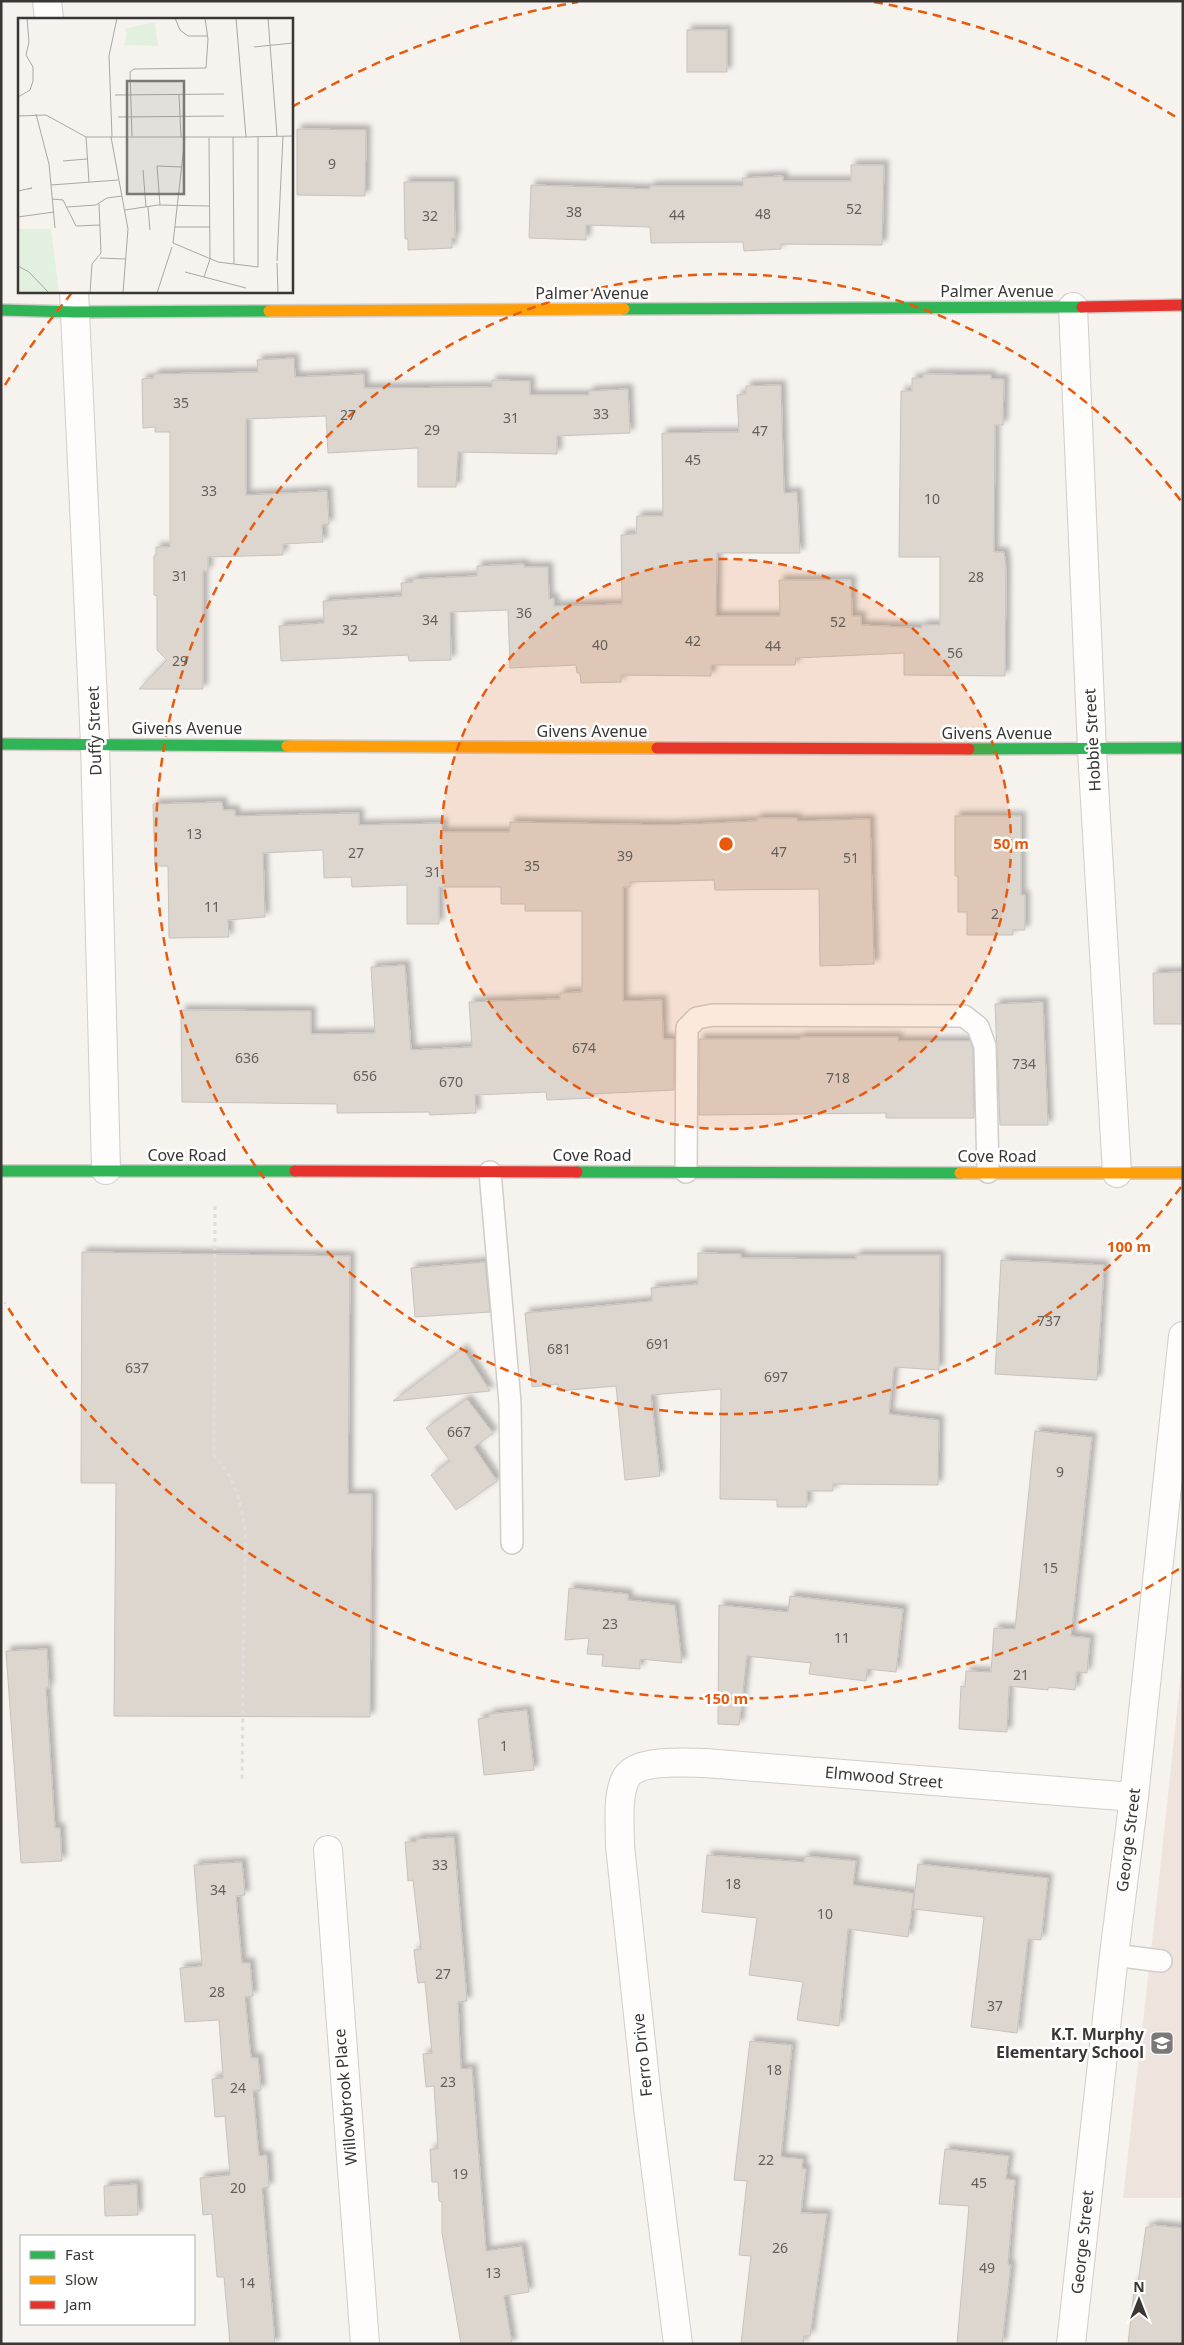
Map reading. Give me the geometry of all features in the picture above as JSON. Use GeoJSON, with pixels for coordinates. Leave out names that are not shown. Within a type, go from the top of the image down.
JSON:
{"type":"FeatureCollection","features":[{"type":"Feature","properties":{"kind":"street"},"geometry":{"type":"LineString","coordinates":[[47,1],[49,18]]}},
{"type":"Feature","properties":{"kind":"street","name":"Palmer Avenue"},"geometry":{"type":"LineString","coordinates":[[1,310],[74,301],[1073,307],[1183,305]]}},
{"type":"Feature","properties":{"kind":"street","name":"Duffy Street"},"geometry":{"type":"LineString","coordinates":[[74,301],[95,744],[106,1170]]}},
{"type":"Feature","properties":{"kind":"street","name":"Hobbie Street"},"geometry":{"type":"LineString","coordinates":[[1073,307],[1092,750],[1116,1173]]}},
{"type":"Feature","properties":{"kind":"street","name":"Givens Avenue"},"geometry":{"type":"LineString","coordinates":[[1,744],[1092,750],[1183,748]]}},
{"type":"Feature","properties":{"kind":"street","name":"Cove Road"},"geometry":{"type":"LineString","coordinates":[[1,1172],[106,1170],[1183,1173]]}},
{"type":"Feature","properties":{"kind":"street","name":"George Street"},"geometry":{"type":"LineString","coordinates":[[1071,2344],[1114,1955],[1134,1797],[1183,1336]]}},
{"type":"Feature","properties":{"kind":"street","name":"Elmwood Street"},"geometry":{"type":"LineString","coordinates":[[634,1769],[665,1762],[705,1763],[1134,1797]]}},
{"type":"Feature","properties":{"kind":"street","name":"Ferro Drive"},"geometry":{"type":"LineString","coordinates":[[634,1769],[625,1780],[620,1804],[620,1846],[648,2108],[678,2344]]}},
{"type":"Feature","properties":{"kind":"street","name":"Willowbrook Place"},"geometry":{"type":"LineString","coordinates":[[328,1850],[365,2344]]}},
{"type":"Feature","properties":{"kind":"lane"},"geometry":{"type":"LineString","coordinates":[[686,1172],[686,1028],[697,1018],[713,1015],[964,1016],[978,1027],[985,1046],[988,1172]]}},
{"type":"Feature","properties":{"kind":"lane"},"geometry":{"type":"LineString","coordinates":[[490,1172],[510,1403],[512,1543]]}},
{"type":"Feature","properties":{"kind":"lane"},"geometry":{"type":"LineString","coordinates":[[1114,1955],[1161,1961]]}},
{"type":"Feature","properties":{"kind":"path"},"geometry":{"type":"LineString","coordinates":[[215,1171],[214,1455],[227,1469],[242,1503],[244,1532],[242,1780]]}},
{"type":"Feature","properties":{"kind":"shaded area","name":"K.T. Murphy Elementary School"},"geometry":{"type":"Polygon","coordinates":[[[1183,1655],[1183,2198],[1123,2198],[1158,1889],[1183,1655]]]}},
{"type":"Feature","properties":{"kind":"building"},"geometry":{"type":"Polygon","coordinates":[[[687,30],[727,30],[727,72],[687,72],[687,30]]]}},
{"type":"Feature","properties":{"kind":"building"},"geometry":{"type":"Polygon","coordinates":[[[297,129],[366,130],[365,196],[297,195],[297,129]]]}},
{"type":"Feature","properties":{"kind":"building"},"geometry":{"type":"Polygon","coordinates":[[[851,165],[884,165],[882,245],[781,244],[781,249],[744,251],[743,242],[651,243],[650,227],[586,225],[586,240],[529,238],[531,185],[650,189],[650,186],[743,186],[742,178],[783,176],[783,181],[851,181],[851,165]]]}},
{"type":"Feature","properties":{"kind":"building"},"geometry":{"type":"Polygon","coordinates":[[[404,182],[454,182],[455,238],[452,238],[452,248],[408,250],[408,239],[405,239],[404,182]]]}},
{"type":"Feature","properties":{"kind":"building"},"geometry":{"type":"Polygon","coordinates":[[[294,358],[295,377],[364,374],[364,388],[492,387],[492,380],[530,381],[530,395],[589,395],[589,391],[628,389],[630,433],[557,436],[557,454],[458,452],[456,487],[418,487],[418,448],[328,453],[326,416],[246,419],[246,495],[327,491],[329,524],[322,525],[323,542],[283,544],[283,555],[208,557],[208,571],[203,571],[203,689],[139,689],[167,660],[157,650],[157,596],[154,595],[154,556],[156,554],[156,547],[170,547],[170,432],[155,432],[155,427],[143,428],[142,379],[154,378],[154,374],[258,372],[257,360],[294,358]]]}},
{"type":"Feature","properties":{"kind":"building"},"geometry":{"type":"Polygon","coordinates":[[[923,374],[991,375],[991,379],[1004,379],[1003,425],[995,425],[994,552],[1004,552],[1006,567],[1005,676],[904,675],[904,653],[796,658],[795,665],[711,665],[711,676],[621,675],[621,682],[581,683],[580,673],[577,673],[576,665],[510,668],[508,610],[450,612],[451,660],[409,661],[408,655],[281,661],[279,626],[324,623],[323,601],[402,596],[401,583],[413,582],[413,579],[477,576],[477,566],[524,564],[524,567],[548,567],[549,599],[554,598],[554,606],[622,604],[621,535],[636,534],[637,516],[663,516],[662,433],[739,432],[737,395],[746,394],[746,386],[781,385],[784,493],[797,492],[800,553],[717,553],[716,616],[780,616],[779,580],[851,580],[852,616],[861,616],[861,625],[922,628],[922,625],[940,625],[940,557],[899,557],[901,391],[912,391],[912,378],[923,378],[923,374]]]}},
{"type":"Feature","properties":{"kind":"building"},"geometry":{"type":"Polygon","coordinates":[[[222,802],[223,810],[235,810],[235,816],[359,813],[359,825],[443,823],[442,832],[510,832],[510,822],[669,825],[757,821],[757,818],[797,818],[797,821],[870,819],[874,964],[820,966],[819,889],[715,890],[714,880],[630,882],[630,887],[623,887],[623,1001],[662,1000],[663,1039],[674,1039],[674,1090],[591,1094],[591,1098],[547,1100],[546,1092],[475,1095],[476,1113],[430,1115],[429,1112],[337,1113],[337,1104],[182,1102],[181,1010],[311,1011],[311,1034],[375,1033],[371,967],[405,965],[411,1050],[472,1047],[469,1002],[560,999],[560,993],[582,992],[582,911],[525,911],[525,904],[501,904],[501,887],[439,887],[439,924],[407,924],[407,885],[352,887],[351,877],[324,878],[323,850],[263,853],[265,917],[228,920],[229,937],[169,938],[168,866],[155,866],[153,804],[222,802]]]}},
{"type":"Feature","properties":{"kind":"building"},"geometry":{"type":"Polygon","coordinates":[[[955,816],[1021,816],[1021,895],[1025,895],[1025,930],[1013,930],[1013,935],[967,935],[967,912],[958,912],[958,876],[955,876],[955,816]]]}},
{"type":"Feature","properties":{"kind":"building"},"geometry":{"type":"Polygon","coordinates":[[[1183,972],[1183,1024],[1154,1024],[1153,973],[1183,972]]]}},
{"type":"Feature","properties":{"kind":"building"},"geometry":{"type":"Polygon","coordinates":[[[1043,1002],[1048,1125],[1000,1125],[995,1004],[1043,1002]]]}},
{"type":"Feature","properties":{"kind":"building"},"geometry":{"type":"Polygon","coordinates":[[[800,1037],[898,1037],[898,1041],[970,1041],[973,1048],[974,1118],[886,1118],[886,1113],[699,1115],[699,1039],[800,1039],[800,1037]]]}},
{"type":"Feature","properties":{"kind":"building"},"geometry":{"type":"Polygon","coordinates":[[[82,1252],[350,1256],[348,1494],[372,1494],[370,1717],[114,1716],[116,1483],[81,1483],[82,1252]]]}},
{"type":"Feature","properties":{"kind":"building"},"geometry":{"type":"Polygon","coordinates":[[[698,1253],[741,1254],[741,1258],[856,1259],[856,1255],[940,1255],[939,1370],[894,1367],[889,1414],[939,1420],[938,1485],[833,1484],[833,1491],[807,1491],[807,1507],[777,1507],[777,1500],[720,1499],[721,1389],[651,1395],[660,1476],[625,1480],[616,1386],[558,1391],[558,1384],[532,1387],[525,1313],[652,1301],[651,1288],[698,1284],[698,1253]]]}},
{"type":"Feature","properties":{"kind":"building"},"geometry":{"type":"Polygon","coordinates":[[[1001,1260],[1104,1265],[1097,1380],[995,1374],[1001,1260]]]}},
{"type":"Feature","properties":{"kind":"building"},"geometry":{"type":"Polygon","coordinates":[[[485,1262],[490,1312],[415,1317],[411,1268],[485,1262]]]}},
{"type":"Feature","properties":{"kind":"building"},"geometry":{"type":"Polygon","coordinates":[[[463,1349],[490,1391],[393,1401],[463,1349]]]}},
{"type":"Feature","properties":{"kind":"building"},"geometry":{"type":"Polygon","coordinates":[[[467,1399],[493,1433],[474,1447],[497,1481],[456,1510],[431,1475],[450,1461],[426,1428],[467,1399]]]}},
{"type":"Feature","properties":{"kind":"building"},"geometry":{"type":"Polygon","coordinates":[[[1035,1431],[1092,1437],[1071,1636],[1090,1638],[1087,1673],[1077,1672],[1075,1690],[1048,1687],[1048,1690],[1009,1686],[1007,1732],[959,1729],[961,1686],[965,1687],[966,1671],[991,1672],[994,1628],[1015,1629],[1035,1431]]]}},
{"type":"Feature","properties":{"kind":"building"},"geometry":{"type":"Polygon","coordinates":[[[569,1588],[628,1594],[628,1600],[675,1605],[682,1663],[640,1659],[640,1669],[602,1666],[603,1655],[587,1654],[589,1638],[565,1640],[569,1588]]]}},
{"type":"Feature","properties":{"kind":"building"},"geometry":{"type":"Polygon","coordinates":[[[790,1596],[903,1609],[896,1672],[867,1669],[866,1681],[809,1674],[811,1663],[747,1656],[739,1725],[718,1724],[719,1605],[788,1612],[790,1596]]]}},
{"type":"Feature","properties":{"kind":"building"},"geometry":{"type":"Polygon","coordinates":[[[47,1649],[49,1688],[46,1688],[55,1828],[60,1828],[62,1861],[21,1863],[6,1651],[47,1649]]]}},
{"type":"Feature","properties":{"kind":"building"},"geometry":{"type":"Polygon","coordinates":[[[527,1710],[534,1770],[484,1775],[478,1719],[489,1717],[489,1714],[527,1710]]]}},
{"type":"Feature","properties":{"kind":"building"},"geometry":{"type":"Polygon","coordinates":[[[454,1837],[467,2001],[458,2002],[461,2069],[472,2068],[486,2251],[522,2246],[529,2292],[504,2296],[512,2344],[461,2344],[442,2233],[442,2202],[439,2201],[438,2182],[432,2182],[430,2149],[438,2149],[434,2086],[426,2087],[423,2054],[432,2053],[425,1982],[418,1983],[414,1950],[421,1949],[413,1880],[408,1881],[405,1842],[416,1842],[416,1839],[454,1837]]]}},
{"type":"Feature","properties":{"kind":"building"},"geometry":{"type":"Polygon","coordinates":[[[707,1855],[804,1862],[805,1856],[856,1861],[853,1885],[914,1893],[908,1937],[848,1929],[839,2026],[797,2020],[803,1982],[749,1975],[757,1918],[702,1912],[707,1855]]]}},
{"type":"Feature","properties":{"kind":"building"},"geometry":{"type":"Polygon","coordinates":[[[242,1862],[245,1895],[236,1896],[242,1963],[250,1963],[253,1996],[245,1997],[251,2058],[258,2058],[261,2090],[253,2091],[259,2156],[267,2155],[269,2187],[262,2188],[275,2344],[230,2344],[224,2277],[217,2277],[212,2214],[203,2215],[200,2178],[230,2175],[225,2116],[215,2117],[212,2079],[223,2078],[219,2020],[185,2022],[180,1968],[202,1966],[194,1865],[242,1862]]]}},
{"type":"Feature","properties":{"kind":"building"},"geometry":{"type":"Polygon","coordinates":[[[918,1864],[1048,1878],[1041,1940],[1028,1939],[1017,2033],[971,2027],[984,1917],[913,1909],[918,1864]]]}},
{"type":"Feature","properties":{"kind":"building"},"geometry":{"type":"Polygon","coordinates":[[[750,2041],[792,2045],[781,2157],[803,2159],[802,2168],[806,2169],[801,2213],[827,2214],[810,2336],[804,2336],[803,2344],[741,2344],[751,2256],[739,2255],[747,2181],[734,2180],[750,2041]]]}},
{"type":"Feature","properties":{"kind":"building"},"geometry":{"type":"Polygon","coordinates":[[[945,2149],[1009,2156],[1006,2179],[1015,2180],[1008,2265],[1011,2265],[1002,2344],[957,2344],[969,2206],[939,2204],[945,2149]]]}},
{"type":"Feature","properties":{"kind":"building"},"geometry":{"type":"Polygon","coordinates":[[[137,2184],[138,2215],[105,2216],[104,2186],[137,2184]]]}},
{"type":"Feature","properties":{"kind":"building"},"geometry":{"type":"Polygon","coordinates":[[[1152,2225],[1183,2228],[1183,2344],[1128,2344],[1135,2282],[1138,2283],[1146,2227],[1152,2227],[1152,2225]]]}},
{"type":"Feature","properties":{"kind":"traffic: fast"},"geometry":{"type":"LineString","coordinates":[[624,309],[1082,307]]}},
{"type":"Feature","properties":{"kind":"traffic: fast"},"geometry":{"type":"LineString","coordinates":[[1,310],[75,312],[269,311]]}},
{"type":"Feature","properties":{"kind":"traffic: fast"},"geometry":{"type":"LineString","coordinates":[[1,744],[287,746]]}},
{"type":"Feature","properties":{"kind":"traffic: fast"},"geometry":{"type":"LineString","coordinates":[[969,749],[1183,748]]}},
{"type":"Feature","properties":{"kind":"traffic: fast"},"geometry":{"type":"LineString","coordinates":[[1,1171],[295,1171]]}},
{"type":"Feature","properties":{"kind":"traffic: fast"},"geometry":{"type":"LineString","coordinates":[[577,1172],[960,1173]]}},
{"type":"Feature","properties":{"kind":"traffic: slow"},"geometry":{"type":"LineString","coordinates":[[269,311],[624,309]]}},
{"type":"Feature","properties":{"kind":"traffic: slow"},"geometry":{"type":"LineString","coordinates":[[287,746],[657,748]]}},
{"type":"Feature","properties":{"kind":"traffic: slow"},"geometry":{"type":"LineString","coordinates":[[960,1173],[1183,1173]]}},
{"type":"Feature","properties":{"kind":"traffic: jam"},"geometry":{"type":"LineString","coordinates":[[1082,307],[1183,305]]}},
{"type":"Feature","properties":{"kind":"traffic: jam"},"geometry":{"type":"LineString","coordinates":[[657,748],[969,749]]}},
{"type":"Feature","properties":{"kind":"traffic: jam"},"geometry":{"type":"LineString","coordinates":[[295,1171],[577,1172]]}},
{"type":"Feature","properties":{"kind":"place","name":"K.T. Murphy Elementary School"},"geometry":{"type":"Point","coordinates":[1162,2043]}}]}
